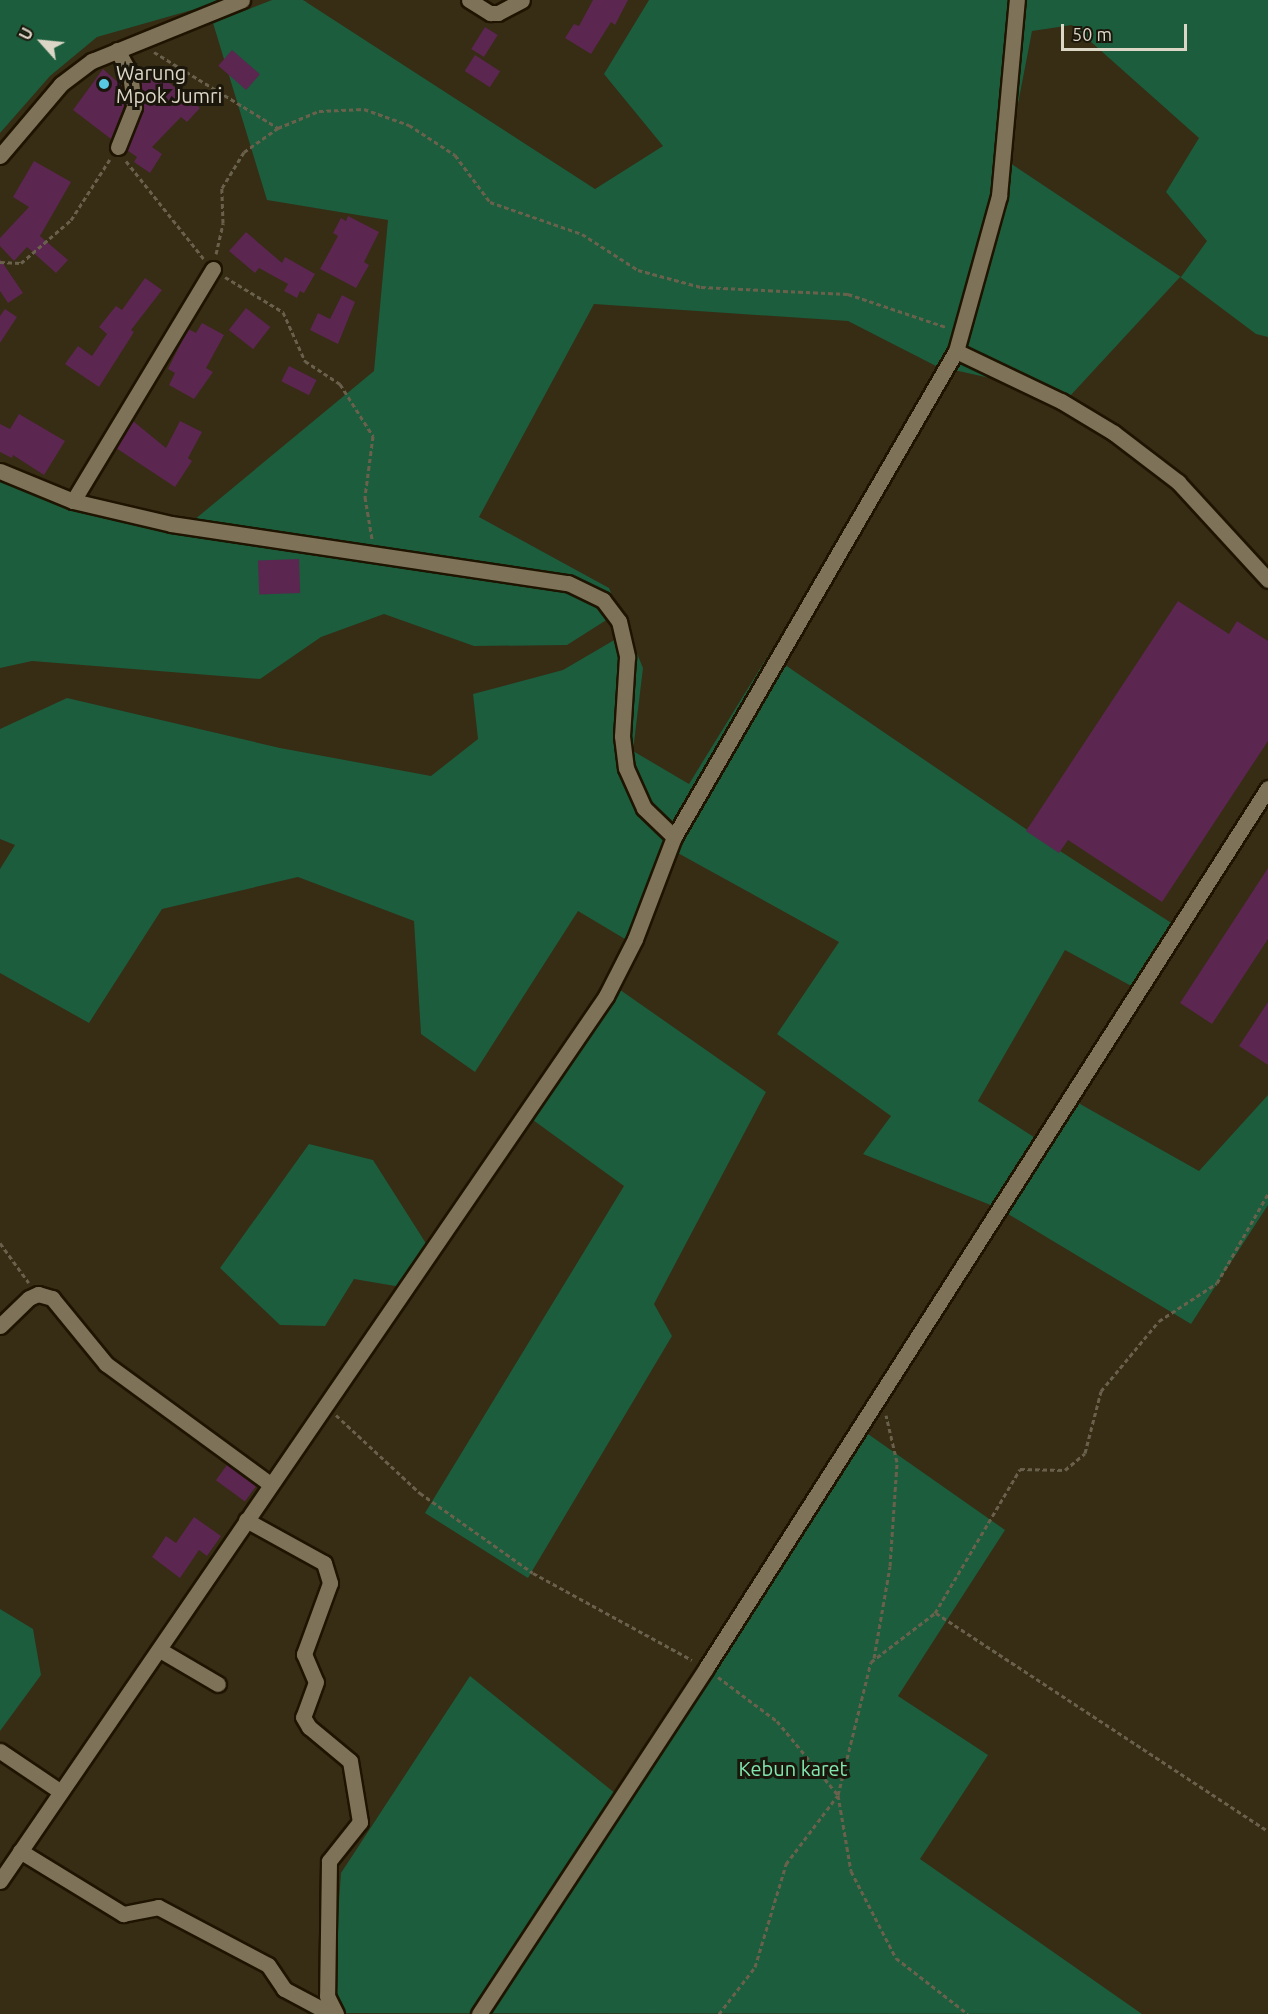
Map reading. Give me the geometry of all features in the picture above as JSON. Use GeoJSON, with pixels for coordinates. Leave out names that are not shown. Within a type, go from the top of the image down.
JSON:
{"type":"FeatureCollection","features":[{"type":"Feature","properties":{"kind":"street"},"geometry":{"type":"LineString","coordinates":[[0,156],[61,84],[92,61],[242,0]]}},
{"type":"Feature","properties":{"kind":"street"},"geometry":{"type":"LineString","coordinates":[[469,0],[490,13],[498,13],[522,0]]}},
{"type":"Feature","properties":{"kind":"street"},"geometry":{"type":"LineString","coordinates":[[0,1881],[606,996],[635,939],[674,837],[844,550],[956,351],[999,196],[1017,0]]}},
{"type":"Feature","properties":{"kind":"street"},"geometry":{"type":"LineString","coordinates":[[117,50],[130,73],[134,107],[118,147]]}},
{"type":"Feature","properties":{"kind":"street"},"geometry":{"type":"LineString","coordinates":[[74,501],[213,269]]}},
{"type":"Feature","properties":{"kind":"street"},"geometry":{"type":"LineString","coordinates":[[956,351],[1060,401],[1114,433],[1178,482],[1268,580]]}},
{"type":"Feature","properties":{"kind":"street"},"geometry":{"type":"LineString","coordinates":[[0,471],[74,501],[171,524],[374,552],[568,583],[603,600],[619,621],[627,657],[622,736],[626,768],[644,808],[674,837]]}},
{"type":"Feature","properties":{"kind":"street"},"geometry":{"type":"LineString","coordinates":[[479,2014],[706,1668],[1268,788]]}},
{"type":"Feature","properties":{"kind":"street"},"geometry":{"type":"LineString","coordinates":[[0,1326],[38,1294],[52,1298],[106,1364],[270,1484]]}},
{"type":"Feature","properties":{"kind":"street"},"geometry":{"type":"LineString","coordinates":[[246,1520],[324,1563],[330,1583],[304,1654],[316,1682],[303,1717],[309,1727],[350,1761],[360,1822],[328,1861],[327,1996],[336,2014]]}},
{"type":"Feature","properties":{"kind":"street"},"geometry":{"type":"LineString","coordinates":[[160,1650],[218,1684]]}},
{"type":"Feature","properties":{"kind":"street"},"geometry":{"type":"LineString","coordinates":[[0,1751],[61,1792]]}},
{"type":"Feature","properties":{"kind":"street"},"geometry":{"type":"LineString","coordinates":[[20,1851],[123,1914],[158,1907],[168,1912],[268,1965],[284,1989],[331,2014]]}},
{"type":"Feature","properties":{"kind":"path"},"geometry":{"type":"LineString","coordinates":[[137,42],[278,129]]}},
{"type":"Feature","properties":{"kind":"path"},"geometry":{"type":"LineString","coordinates":[[213,269],[223,223],[222,188],[244,152],[278,129],[319,111],[364,109],[409,125],[455,155],[490,202],[582,234],[639,270],[701,286],[848,294],[962,333]]}},
{"type":"Feature","properties":{"kind":"path"},"geometry":{"type":"LineString","coordinates":[[0,262],[21,263],[71,220],[118,147],[132,171],[213,269],[283,312],[305,361],[340,384],[373,436],[365,497],[374,552]]}},
{"type":"Feature","properties":{"kind":"path"},"geometry":{"type":"LineString","coordinates":[[874,1660],[935,1613],[1020,1469],[1065,1470],[1085,1453],[1101,1391],[1159,1321],[1217,1282],[1268,1194]]}},
{"type":"Feature","properties":{"kind":"path"},"geometry":{"type":"LineString","coordinates":[[0,1243],[38,1294]]}},
{"type":"Feature","properties":{"kind":"path"},"geometry":{"type":"LineString","coordinates":[[719,2014],[755,1967],[786,1864],[838,1795],[874,1660],[890,1566],[897,1462],[881,1396]]}},
{"type":"Feature","properties":{"kind":"path"},"geometry":{"type":"LineString","coordinates":[[326,1406],[420,1493],[533,1573],[706,1668],[777,1721],[838,1795],[851,1871],[896,1958],[968,2014]]}},
{"type":"Feature","properties":{"kind":"path"},"geometry":{"type":"LineString","coordinates":[[935,1613],[1268,1831]]}},
{"type":"Feature","properties":{"kind":"green space"},"geometry":{"type":"Polygon","coordinates":[[[0,0],[227,0],[97,37],[50,76],[0,133],[0,0]]]}},
{"type":"Feature","properties":{"kind":"green space"},"geometry":{"type":"Polygon","coordinates":[[[272,0],[303,0],[595,189],[663,146],[604,74],[649,0],[1268,0],[1268,337],[1256,334],[1180,277],[1070,396],[936,366],[848,321],[594,304],[479,517],[609,588],[619,612],[567,645],[474,646],[384,614],[321,637],[260,679],[32,661],[0,668],[0,477],[188,525],[374,371],[388,220],[267,200],[213,23],[272,0]],[[1072,25],[1032,31],[1007,161],[1181,277],[1207,241],[1166,192],[1199,138],[1072,25]]]}},
{"type":"Feature","properties":{"kind":"green space"},"geometry":{"type":"Polygon","coordinates":[[[628,632],[643,668],[633,751],[689,784],[769,654],[1026,829],[1176,926],[1135,988],[1065,950],[978,1101],[1043,1143],[1073,1100],[1199,1171],[1268,1095],[1268,1205],[1191,1324],[998,1208],[863,1154],[891,1116],[777,1034],[839,942],[676,852],[635,945],[578,911],[475,1072],[421,1034],[414,921],[298,877],[162,909],[89,1023],[0,973],[0,869],[15,845],[0,839],[0,729],[67,698],[280,748],[431,776],[478,739],[473,694],[563,670],[628,632]]]}},
{"type":"Feature","properties":{"kind":"green space"},"geometry":{"type":"Polygon","coordinates":[[[616,987],[766,1092],[654,1304],[672,1336],[528,1578],[425,1513],[624,1186],[526,1115],[616,987]]]}},
{"type":"Feature","properties":{"kind":"green space"},"geometry":{"type":"Polygon","coordinates":[[[309,1144],[373,1160],[427,1245],[401,1287],[354,1279],[325,1326],[280,1325],[220,1268],[309,1144]]]}},
{"type":"Feature","properties":{"kind":"green space","name":"Kebun karet"},"geometry":{"type":"Polygon","coordinates":[[[858,1427],[1005,1530],[898,1696],[988,1755],[920,1859],[1142,2014],[331,2013],[341,1873],[470,1676],[621,1798],[858,1427]]]}},
{"type":"Feature","properties":{"kind":"green space"},"geometry":{"type":"Polygon","coordinates":[[[0,1609],[33,1629],[41,1675],[0,1731],[0,1609]]]}},
{"type":"Feature","properties":{"kind":"building"},"geometry":{"type":"Polygon","coordinates":[[[593,0],[628,0],[615,25],[611,22],[591,54],[565,38],[574,24],[579,26],[593,0]]]}},
{"type":"Feature","properties":{"kind":"building"},"geometry":{"type":"Polygon","coordinates":[[[485,27],[498,35],[484,57],[471,49],[485,27]]]}},
{"type":"Feature","properties":{"kind":"building"},"geometry":{"type":"Polygon","coordinates":[[[232,50],[260,74],[246,90],[218,66],[232,50]]]}},
{"type":"Feature","properties":{"kind":"building"},"geometry":{"type":"Polygon","coordinates":[[[475,55],[500,71],[490,87],[465,71],[475,55]]]}},
{"type":"Feature","properties":{"kind":"building"},"geometry":{"type":"Polygon","coordinates":[[[150,67],[200,108],[187,122],[181,117],[152,147],[162,154],[150,173],[134,162],[137,157],[127,150],[143,110],[140,77],[150,67]]]}},
{"type":"Feature","properties":{"kind":"building"},"geometry":{"type":"Polygon","coordinates":[[[103,69],[122,86],[124,106],[111,139],[73,110],[103,69]]]}},
{"type":"Feature","properties":{"kind":"building"},"geometry":{"type":"Polygon","coordinates":[[[34,161],[71,182],[40,236],[68,260],[56,273],[27,247],[14,261],[0,246],[0,238],[29,207],[13,197],[34,161]]]}},
{"type":"Feature","properties":{"kind":"building"},"geometry":{"type":"Polygon","coordinates":[[[348,216],[379,232],[364,262],[369,265],[356,288],[320,269],[338,236],[333,233],[341,218],[346,221],[348,216]]]}},
{"type":"Feature","properties":{"kind":"building"},"geometry":{"type":"Polygon","coordinates":[[[246,232],[282,263],[285,257],[315,274],[304,293],[300,291],[297,298],[284,291],[288,284],[259,268],[255,273],[229,251],[246,232]]]}},
{"type":"Feature","properties":{"kind":"building"},"geometry":{"type":"Polygon","coordinates":[[[0,259],[23,293],[8,303],[0,291],[0,259]]]}},
{"type":"Feature","properties":{"kind":"building"},"geometry":{"type":"Polygon","coordinates":[[[145,278],[162,290],[131,330],[134,332],[99,387],[65,364],[78,346],[92,356],[107,334],[99,327],[116,306],[122,310],[145,278]]]}},
{"type":"Feature","properties":{"kind":"building"},"geometry":{"type":"Polygon","coordinates":[[[342,295],[355,302],[338,344],[310,330],[318,313],[330,319],[342,295]]]}},
{"type":"Feature","properties":{"kind":"building"},"geometry":{"type":"Polygon","coordinates":[[[246,308],[270,327],[253,349],[229,330],[246,308]]]}},
{"type":"Feature","properties":{"kind":"building"},"geometry":{"type":"Polygon","coordinates":[[[5,309],[17,317],[0,343],[0,316],[5,309]]]}},
{"type":"Feature","properties":{"kind":"building"},"geometry":{"type":"Polygon","coordinates":[[[202,323],[224,335],[206,368],[213,372],[194,399],[169,385],[175,373],[168,369],[188,329],[196,333],[202,323]]]}},
{"type":"Feature","properties":{"kind":"building"},"geometry":{"type":"Polygon","coordinates":[[[289,366],[317,380],[309,395],[281,381],[289,366]]]}},
{"type":"Feature","properties":{"kind":"building"},"geometry":{"type":"Polygon","coordinates":[[[19,414],[65,441],[44,475],[13,455],[12,458],[0,452],[0,424],[10,429],[19,414]]]}},
{"type":"Feature","properties":{"kind":"building"},"geometry":{"type":"Polygon","coordinates":[[[133,421],[166,448],[180,421],[202,432],[188,458],[192,461],[175,487],[116,448],[133,421]]]}},
{"type":"Feature","properties":{"kind":"building"},"geometry":{"type":"Polygon","coordinates":[[[299,559],[300,593],[259,594],[258,560],[299,559]]]}},
{"type":"Feature","properties":{"kind":"building"},"geometry":{"type":"Polygon","coordinates":[[[1178,601],[1229,634],[1237,621],[1268,641],[1268,741],[1162,902],[1068,840],[1059,853],[1026,831],[1178,601]]]}},
{"type":"Feature","properties":{"kind":"building"},"geometry":{"type":"Polygon","coordinates":[[[1268,868],[1268,939],[1212,1024],[1180,1003],[1268,868]]]}},
{"type":"Feature","properties":{"kind":"building"},"geometry":{"type":"Polygon","coordinates":[[[1268,1002],[1268,1065],[1239,1046],[1268,1002]]]}},
{"type":"Feature","properties":{"kind":"building"},"geometry":{"type":"Polygon","coordinates":[[[227,1465],[256,1486],[245,1502],[216,1480],[227,1465]]]}},
{"type":"Feature","properties":{"kind":"building"},"geometry":{"type":"Polygon","coordinates":[[[194,1517],[221,1536],[207,1556],[199,1550],[180,1578],[152,1557],[166,1536],[176,1543],[194,1517]]]}},
{"type":"Feature","properties":{"kind":"place","name":"Warung Mpok Jumri"},"geometry":{"type":"Point","coordinates":[104,84]}}]}
